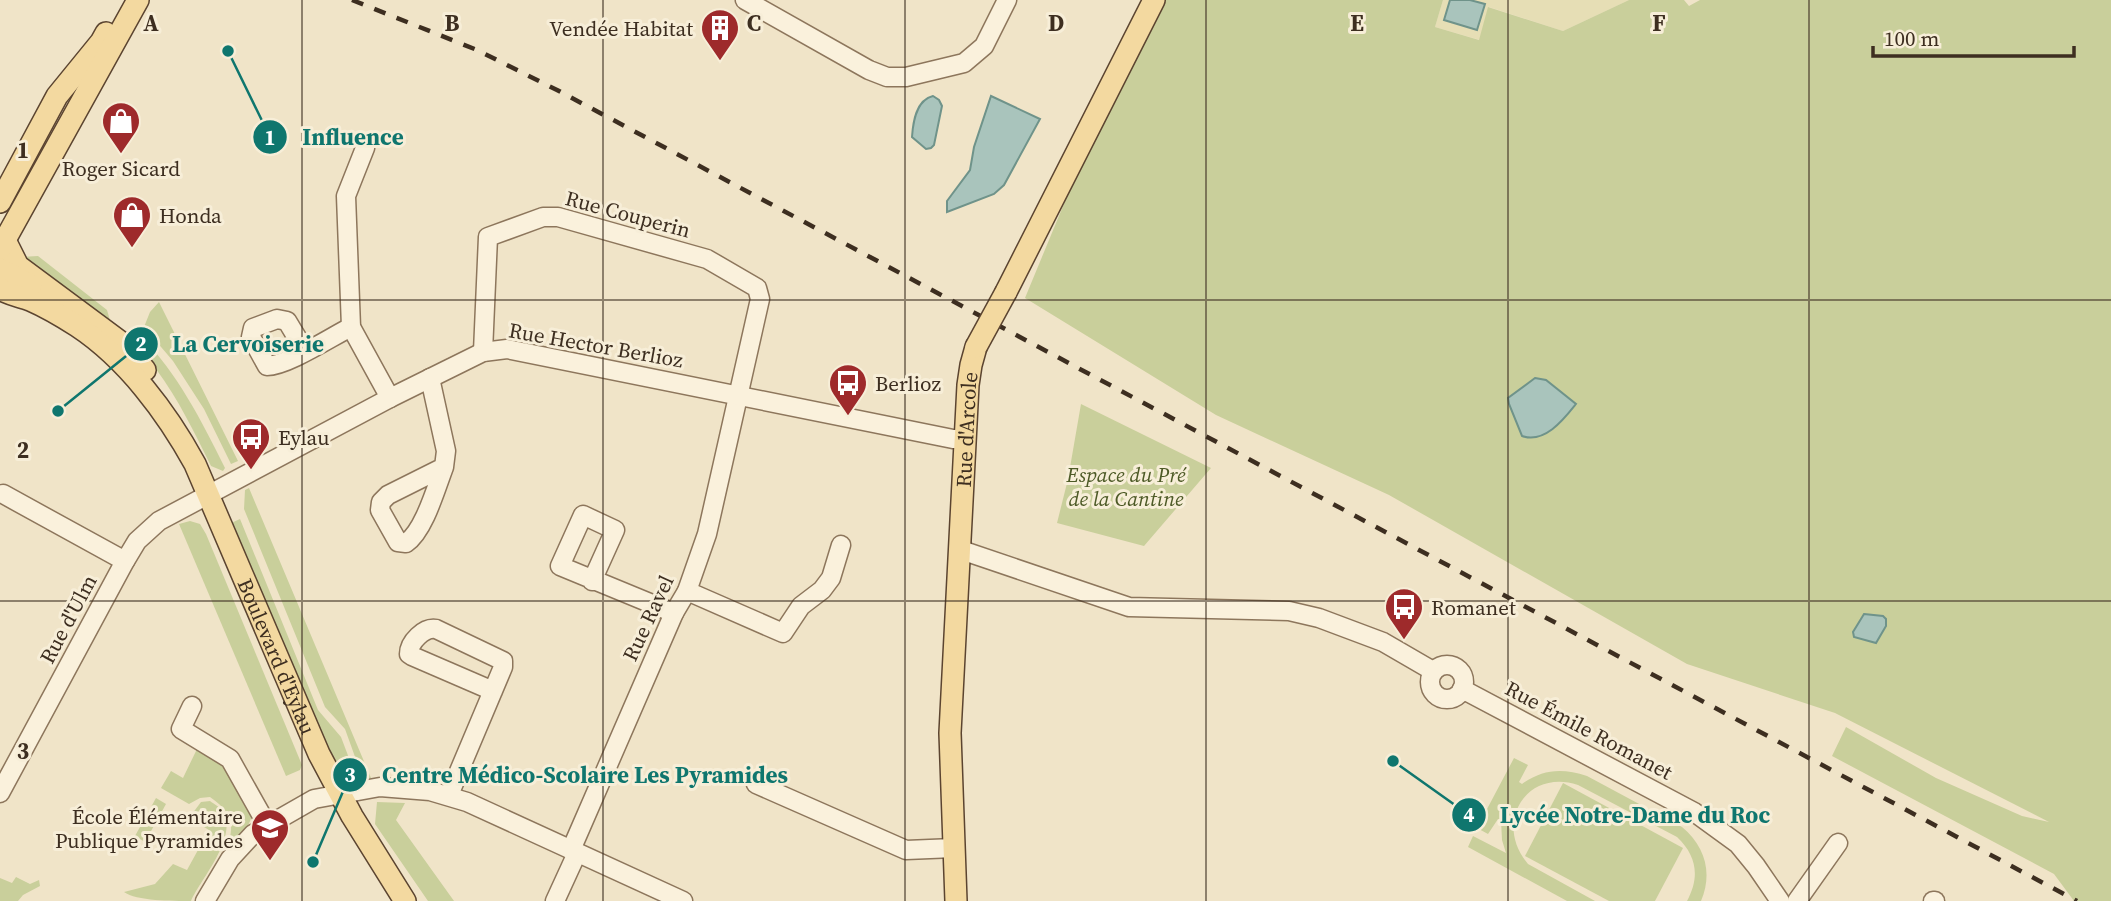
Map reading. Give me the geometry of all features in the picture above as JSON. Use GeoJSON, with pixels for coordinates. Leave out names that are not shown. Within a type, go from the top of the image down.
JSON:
{"type":"FeatureCollection","features":[{"type":"Feature","properties":{"kind":"main road"},"geometry":{"type":"LineString","coordinates":[[0,202],[57,96],[101,42],[124,0]]}},
{"type":"Feature","properties":{"kind":"main road"},"geometry":{"type":"LineString","coordinates":[[2,239],[138,0]]}},
{"type":"Feature","properties":{"kind":"main road","name":"Rue d'Arcole"},"geometry":{"type":"LineString","coordinates":[[956,901],[950,733],[971,365],[976,347],[1154,0]]}},
{"type":"Feature","properties":{"kind":"main road"},"geometry":{"type":"LineString","coordinates":[[2,239],[83,65]]}},
{"type":"Feature","properties":{"kind":"main road"},"geometry":{"type":"LineString","coordinates":[[0,173],[15,155],[45,104],[57,96]]}},
{"type":"Feature","properties":{"kind":"main road","name":"Boulevard d'Eylau"},"geometry":{"type":"LineString","coordinates":[[2,239],[19,266],[123,344],[148,372],[170,408],[181,440]]}},
{"type":"Feature","properties":{"kind":"main road","name":"Boulevard d'Eylau"},"geometry":{"type":"LineString","coordinates":[[0,269],[58,297]]}},
{"type":"Feature","properties":{"kind":"main road","name":"Boulevard d'Eylau"},"geometry":{"type":"LineString","coordinates":[[0,289],[32,301],[88,334],[112,354],[141,385],[181,440],[195,464],[318,754],[405,901]]}},
{"type":"Feature","properties":{"kind":"street"},"geometry":{"type":"LineString","coordinates":[[745,0],[774,7],[869,70],[887,76],[906,77],[964,63],[984,46],[1007,0]]}},
{"type":"Feature","properties":{"kind":"street"},"geometry":{"type":"LineString","coordinates":[[365,148],[346,195],[351,327],[390,398]]}},
{"type":"Feature","properties":{"kind":"street","name":"Rue Couperin"},"geometry":{"type":"LineString","coordinates":[[483,352],[488,237],[543,217],[558,217],[708,259],[757,288],[760,299],[738,395]]}},
{"type":"Feature","properties":{"kind":"street"},"geometry":{"type":"LineString","coordinates":[[305,351],[351,327]]}},
{"type":"Feature","properties":{"kind":"street","name":"Rue Hector Berlioz"},"geometry":{"type":"LineString","coordinates":[[207,496],[390,398],[483,352],[507,349],[953,439],[965,439]]}},
{"type":"Feature","properties":{"kind":"street"},"geometry":{"type":"LineString","coordinates":[[430,378],[446,451],[444,467]]}},
{"type":"Feature","properties":{"kind":"street","name":"Rue Ravel"},"geometry":{"type":"LineString","coordinates":[[555,901],[674,613],[687,591],[707,534],[738,395]]}},
{"type":"Feature","properties":{"kind":"street"},"geometry":{"type":"LineString","coordinates":[[3,494],[125,561]]}},
{"type":"Feature","properties":{"kind":"street","name":"Rue d'Ulm"},"geometry":{"type":"LineString","coordinates":[[0,793],[137,541],[159,521],[207,496]]}},
{"type":"Feature","properties":{"kind":"street"},"geometry":{"type":"LineString","coordinates":[[687,591],[783,633],[801,606],[822,590],[831,578],[841,545]]}},
{"type":"Feature","properties":{"kind":"street"},"geometry":{"type":"LineString","coordinates":[[961,550],[1129,607],[1289,611],[1319,618],[1382,642],[1433,671]]}},
{"type":"Feature","properties":{"kind":"street"},"geometry":{"type":"LineString","coordinates":[[592,580],[674,613]]}},
{"type":"Feature","properties":{"kind":"street"},"geometry":{"type":"LineString","coordinates":[[449,795],[493,691],[503,667],[503,661],[430,628],[410,645],[408,650],[412,656],[493,691]]}},
{"type":"Feature","properties":{"kind":"street"},"geometry":{"type":"LineString","coordinates":[[1446,665],[1455,667],[1464,679],[1462,689],[1451,698],[1437,696],[1430,687],[1433,671],[1446,665]]}},
{"type":"Feature","properties":{"kind":"street","name":"Rue Émile Romanet"},"geometry":{"type":"LineString","coordinates":[[1462,689],[1694,812],[1738,845],[1780,901]]}},
{"type":"Feature","properties":{"kind":"street"},"geometry":{"type":"LineString","coordinates":[[192,706],[181,729],[230,759],[267,825]]}},
{"type":"Feature","properties":{"kind":"street"},"geometry":{"type":"LineString","coordinates":[[756,784],[906,850],[954,848]]}},
{"type":"Feature","properties":{"kind":"street"},"geometry":{"type":"LineString","coordinates":[[205,901],[230,859],[253,834],[314,799],[380,787],[408,788],[449,795],[683,901]]}},
{"type":"Feature","properties":{"kind":"street"},"geometry":{"type":"LineString","coordinates":[[1797,901],[1838,843]]}},
{"type":"Feature","properties":{"kind":"shaded area"},"geometry":{"type":"Polygon","coordinates":[[[1443,0],[1629,0],[1563,31],[1489,7],[1480,40],[1435,27],[1443,0]]]}},
{"type":"Feature","properties":{"kind":"green space"},"geometry":{"type":"Polygon","coordinates":[[[1157,0],[1443,0],[1435,27],[1479,40],[1488,7],[1563,31],[1629,0],[1684,0],[1689,6],[1700,0],[2111,0],[2111,901],[2074,901],[2054,874],[1832,756],[1846,727],[1936,778],[2022,816],[2049,822],[1835,713],[1687,664],[1389,495],[1216,415],[1025,298],[1123,61],[1157,0]]]}},
{"type":"Feature","properties":{"kind":"green space"},"geometry":{"type":"Polygon","coordinates":[[[38,256],[107,310],[111,324],[74,294],[43,277],[21,257],[38,256]]]}},
{"type":"Feature","properties":{"kind":"green space"},"geometry":{"type":"Polygon","coordinates":[[[159,302],[238,461],[231,464],[204,409],[173,361],[144,327],[150,312],[159,302]]]}},
{"type":"Feature","properties":{"kind":"green space"},"geometry":{"type":"Polygon","coordinates":[[[140,335],[166,365],[188,398],[225,468],[223,471],[211,466],[179,404],[144,353],[140,335]]]}},
{"type":"Feature","properties":{"kind":"green space","name":"Espace du Pré de la Cantine"},"geometry":{"type":"Polygon","coordinates":[[[1081,404],[1211,468],[1144,546],[1057,523],[1081,404]]]}},
{"type":"Feature","properties":{"kind":"green space"},"geometry":{"type":"Polygon","coordinates":[[[249,488],[371,778],[363,779],[345,729],[325,707],[244,509],[245,490],[249,488]]]}},
{"type":"Feature","properties":{"kind":"green space"},"geometry":{"type":"Polygon","coordinates":[[[240,519],[318,710],[341,737],[355,774],[352,776],[341,776],[326,747],[229,524],[240,519]]]}},
{"type":"Feature","properties":{"kind":"green space"},"geometry":{"type":"Polygon","coordinates":[[[190,521],[200,524],[206,534],[302,765],[300,770],[286,776],[179,524],[190,521]]]}},
{"type":"Feature","properties":{"kind":"green space"},"geometry":{"type":"Polygon","coordinates":[[[197,749],[230,768],[253,814],[247,828],[227,851],[231,833],[230,820],[218,803],[210,797],[200,798],[189,804],[161,788],[171,771],[183,778],[197,749]]]}},
{"type":"Feature","properties":{"kind":"green space"},"geometry":{"type":"Polygon","coordinates":[[[1514,758],[1528,765],[1519,782],[1522,784],[1538,775],[1553,771],[1578,773],[1682,827],[1690,834],[1705,861],[1705,891],[1701,901],[1687,901],[1694,884],[1694,867],[1689,852],[1677,837],[1578,785],[1559,782],[1543,784],[1530,792],[1520,803],[1514,832],[1518,848],[1528,864],[1595,901],[1567,901],[1468,847],[1473,836],[1506,853],[1501,820],[1498,819],[1488,834],[1477,828],[1514,758]]]}},
{"type":"Feature","properties":{"kind":"green space"},"geometry":{"type":"Polygon","coordinates":[[[1563,783],[1683,848],[1655,901],[1609,901],[1525,856],[1563,783]]]}},
{"type":"Feature","properties":{"kind":"green space"},"geometry":{"type":"Polygon","coordinates":[[[156,798],[166,804],[145,842],[135,836],[156,798]]]}},
{"type":"Feature","properties":{"kind":"green space"},"geometry":{"type":"Polygon","coordinates":[[[210,801],[223,811],[226,833],[217,857],[191,901],[146,899],[124,892],[155,884],[173,864],[187,870],[209,830],[189,818],[201,802],[210,801]]]}},
{"type":"Feature","properties":{"kind":"green space"},"geometry":{"type":"Polygon","coordinates":[[[377,802],[405,803],[396,820],[454,901],[428,901],[375,824],[377,802]]]}},
{"type":"Feature","properties":{"kind":"green space"},"geometry":{"type":"Polygon","coordinates":[[[16,877],[30,884],[39,880],[40,886],[23,895],[18,901],[0,901],[0,878],[12,883],[16,877]]]}},
{"type":"Feature","properties":{"kind":"water"},"geometry":{"type":"Polygon","coordinates":[[[1450,0],[1470,0],[1485,4],[1477,30],[1444,20],[1450,0]]]}},
{"type":"Feature","properties":{"kind":"water"},"geometry":{"type":"Polygon","coordinates":[[[933,96],[942,106],[934,145],[926,149],[912,137],[913,125],[919,107],[927,98],[933,96]]]}},
{"type":"Feature","properties":{"kind":"water"},"geometry":{"type":"Polygon","coordinates":[[[991,96],[1040,119],[1004,185],[994,194],[947,212],[947,201],[970,170],[974,147],[991,96]]]}},
{"type":"Feature","properties":{"kind":"water"},"geometry":{"type":"Polygon","coordinates":[[[1535,378],[1546,380],[1576,404],[1553,429],[1530,438],[1522,436],[1508,398],[1535,378]]]}},
{"type":"Feature","properties":{"kind":"water"},"geometry":{"type":"Polygon","coordinates":[[[1864,614],[1883,616],[1886,619],[1886,626],[1876,643],[1854,637],[1853,632],[1864,614]]]}},
{"type":"Feature","properties":{"kind":"railway"},"geometry":{"type":"LineString","coordinates":[[352,0],[477,50],[557,90],[2077,901]]}},
{"type":"Feature","properties":{"kind":"place","name":"Influence"},"geometry":{"type":"Point","coordinates":[228,51]}},
{"type":"Feature","properties":{"kind":"place","name":"Vendée Habitat"},"geometry":{"type":"Point","coordinates":[720,62]}},
{"type":"Feature","properties":{"kind":"place","name":"Roger Sicard"},"geometry":{"type":"Point","coordinates":[121,155]}},
{"type":"Feature","properties":{"kind":"place","name":"Honda"},"geometry":{"type":"Point","coordinates":[132,249]}},
{"type":"Feature","properties":{"kind":"place","name":"La Cervoiserie"},"geometry":{"type":"Point","coordinates":[58,411]}},
{"type":"Feature","properties":{"kind":"place","name":"Berlioz"},"geometry":{"type":"Point","coordinates":[848,417]}},
{"type":"Feature","properties":{"kind":"place","name":"Eylau"},"geometry":{"type":"Point","coordinates":[251,471]}},
{"type":"Feature","properties":{"kind":"place","name":"Romanet"},"geometry":{"type":"Point","coordinates":[1404,641]}},
{"type":"Feature","properties":{"kind":"place","name":"Lycée Notre-Dame du Roc"},"geometry":{"type":"Point","coordinates":[1393,761]}},
{"type":"Feature","properties":{"kind":"place","name":"École Élémentaire Publique Pyramides"},"geometry":{"type":"Point","coordinates":[270,862]}},
{"type":"Feature","properties":{"kind":"place","name":"Centre Médico-Scolaire Les Pyramides"},"geometry":{"type":"Point","coordinates":[313,862]}}]}
